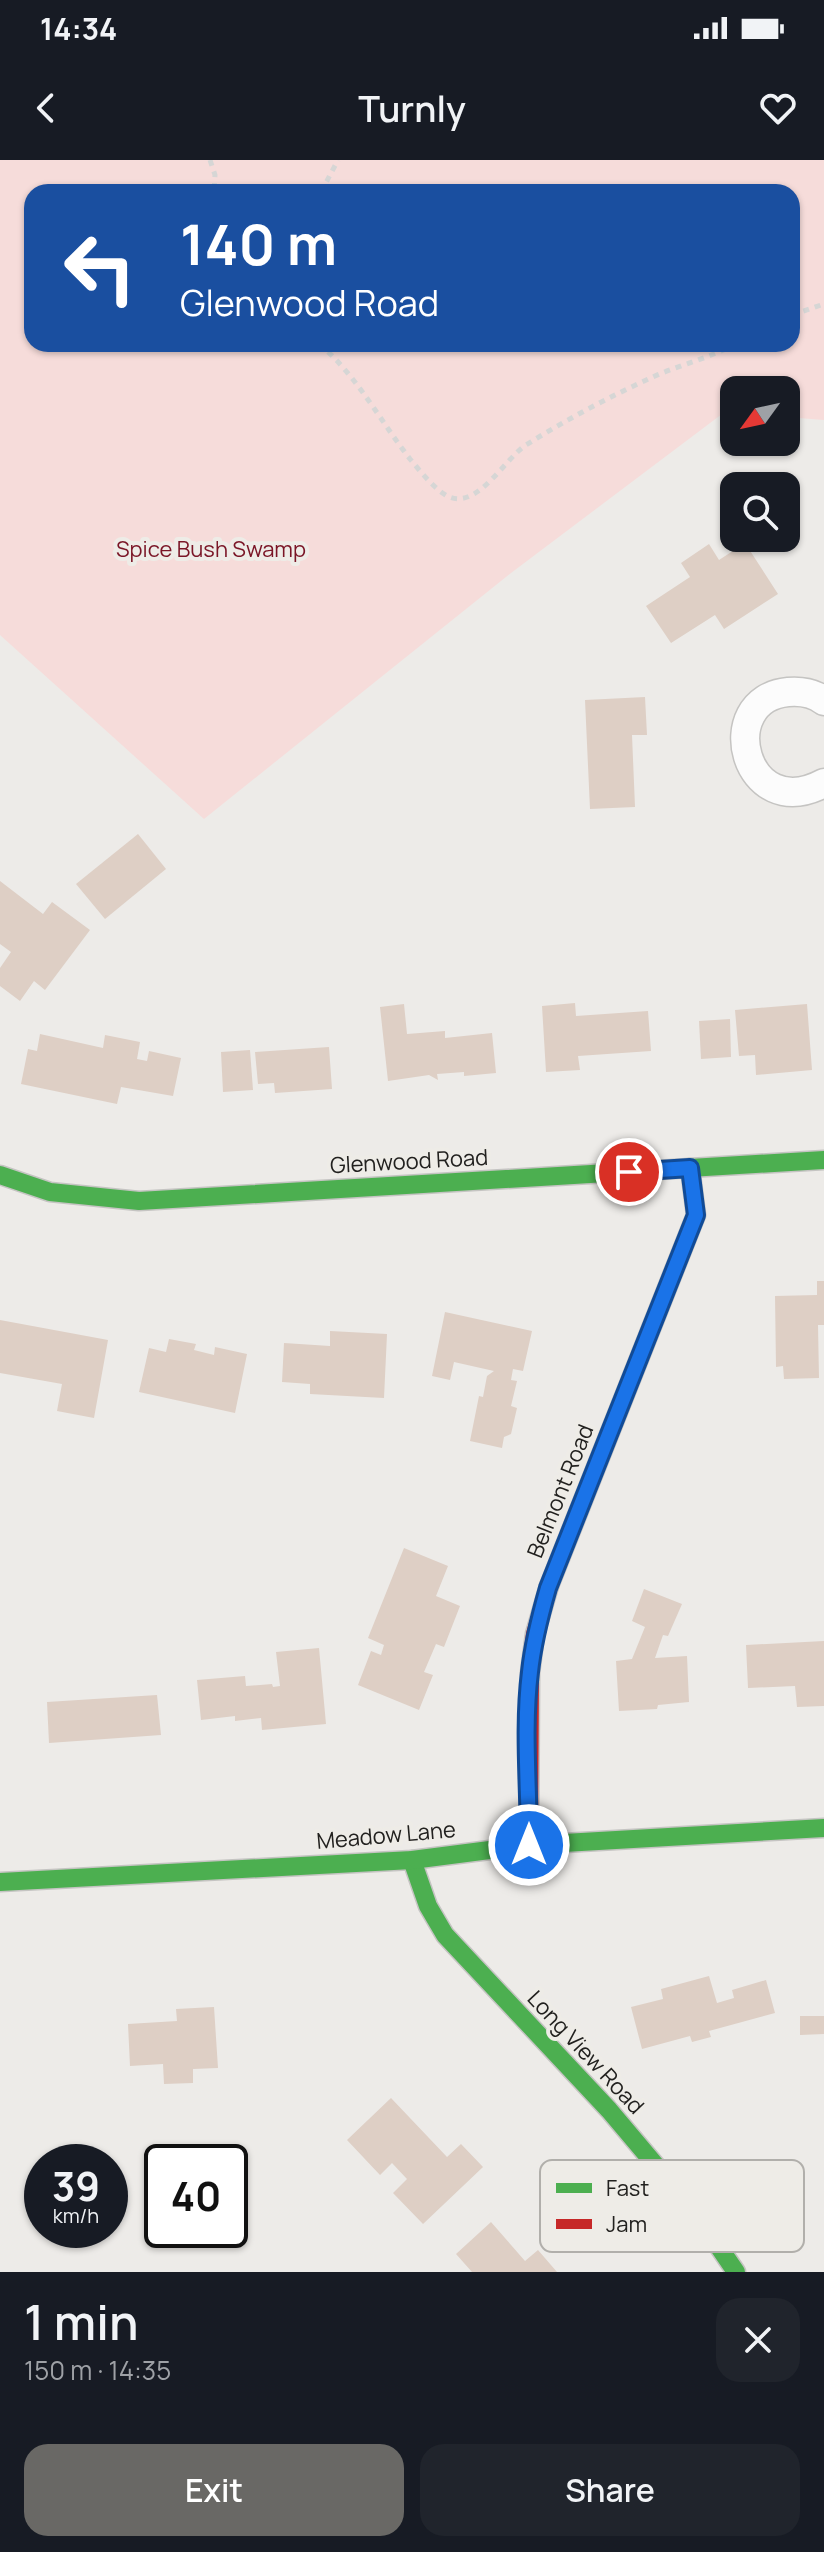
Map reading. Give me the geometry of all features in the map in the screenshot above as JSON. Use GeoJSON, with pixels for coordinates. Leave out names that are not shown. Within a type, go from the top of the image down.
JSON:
{"type":"FeatureCollection","features":[{"type":"Feature","properties":{"kind":"street"},"geometry":{"type":"LineString","coordinates":[[824,701],[798,691],[780,693],[765,700],[752,713],[744,740],[750,765],[768,784],[794,792],[824,783]]}},
{"type":"Feature","properties":{"kind":"street","name":"Glenwood Road"},"geometry":{"type":"LineString","coordinates":[[0,1175],[11,1181],[55,1192],[139,1201],[824,1160]]}},
{"type":"Feature","properties":{"kind":"street","name":"Belmont Road"},"geometry":{"type":"LineString","coordinates":[[529,1845],[528,1700],[535,1634],[548,1588],[696,1215],[690,1168]]}},
{"type":"Feature","properties":{"kind":"street","name":"Meadow Lane"},"geometry":{"type":"LineString","coordinates":[[0,1882],[412,1860],[529,1845],[824,1828]]}},
{"type":"Feature","properties":{"kind":"street","name":"Long View Road"},"geometry":{"type":"LineString","coordinates":[[412,1860],[428,1906],[445,1935],[609,2110],[651,2160]]}},
{"type":"Feature","properties":{"kind":"street","name":"Long View Road"},"geometry":{"type":"LineString","coordinates":[[722,2252],[736,2272]]}},
{"type":"Feature","properties":{"kind":"path"},"geometry":{"type":"LineString","coordinates":[[210,160],[214,184]]}},
{"type":"Feature","properties":{"kind":"path"},"geometry":{"type":"LineString","coordinates":[[325,184],[338,160]]}},
{"type":"Feature","properties":{"kind":"path"},"geometry":{"type":"LineString","coordinates":[[800,312],[824,304]]}},
{"type":"Feature","properties":{"kind":"path"},"geometry":{"type":"LineString","coordinates":[[327,352],[342,367],[428,480],[446,496],[457,499],[467,498],[479,491],[523,447],[593,407],[658,375],[721,352]]}},
{"type":"Feature","properties":{"kind":"green space","name":"Spice Bush Swamp"},"geometry":{"type":"Polygon","coordinates":[[[0,160],[824,160],[824,420],[800,418],[800,376],[720,376],[720,416],[511,573],[204,819],[0,635],[0,160]]]}},
{"type":"Feature","properties":{"kind":"building"},"geometry":{"type":"Polygon","coordinates":[[[709,544],[719,560],[731,552],[751,552],[778,594],[724,629],[715,615],[671,643],[646,606],[690,577],[681,563],[709,544]]]}},
{"type":"Feature","properties":{"kind":"building"},"geometry":{"type":"Polygon","coordinates":[[[645,697],[647,735],[632,735],[635,807],[590,809],[585,700],[645,697]]]}},
{"type":"Feature","properties":{"kind":"building"},"geometry":{"type":"Polygon","coordinates":[[[138,834],[166,869],[105,919],[76,884],[138,834]]]}},
{"type":"Feature","properties":{"kind":"building"},"geometry":{"type":"Polygon","coordinates":[[[0,881],[43,914],[52,902],[90,930],[45,990],[34,981],[20,1001],[0,986],[0,968],[11,952],[0,944],[0,881]]]}},
{"type":"Feature","properties":{"kind":"building"},"geometry":{"type":"Polygon","coordinates":[[[575,1003],[576,1016],[648,1011],[651,1051],[578,1056],[580,1070],[546,1072],[542,1006],[575,1003]]]}},
{"type":"Feature","properties":{"kind":"building"},"geometry":{"type":"Polygon","coordinates":[[[404,1004],[407,1034],[445,1031],[445,1038],[492,1033],[496,1073],[464,1076],[464,1072],[437,1074],[438,1080],[429,1075],[388,1081],[380,1007],[404,1004]]]}},
{"type":"Feature","properties":{"kind":"building"},"geometry":{"type":"Polygon","coordinates":[[[807,1004],[812,1070],[756,1075],[755,1055],[739,1056],[735,1010],[807,1004]]]}},
{"type":"Feature","properties":{"kind":"building"},"geometry":{"type":"Polygon","coordinates":[[[730,1019],[731,1057],[701,1059],[699,1021],[730,1019]]]}},
{"type":"Feature","properties":{"kind":"building"},"geometry":{"type":"Polygon","coordinates":[[[40,1034],[103,1048],[105,1035],[140,1042],[137,1059],[147,1061],[149,1051],[181,1058],[173,1096],[121,1087],[117,1104],[21,1084],[28,1049],[37,1051],[40,1034]]]}},
{"type":"Feature","properties":{"kind":"building"},"geometry":{"type":"Polygon","coordinates":[[[329,1047],[332,1089],[275,1093],[274,1083],[258,1084],[255,1052],[329,1047]]]}},
{"type":"Feature","properties":{"kind":"building"},"geometry":{"type":"Polygon","coordinates":[[[250,1050],[253,1090],[223,1092],[221,1052],[250,1050]]]}},
{"type":"Feature","properties":{"kind":"building"},"geometry":{"type":"Polygon","coordinates":[[[817,1281],[824,1281],[824,1325],[818,1325],[819,1378],[784,1379],[783,1366],[776,1367],[775,1296],[817,1295],[817,1281]]]}},
{"type":"Feature","properties":{"kind":"building"},"geometry":{"type":"Polygon","coordinates":[[[445,1312],[532,1331],[523,1371],[513,1369],[511,1380],[517,1381],[511,1406],[517,1408],[511,1434],[504,1437],[502,1448],[470,1441],[479,1396],[483,1397],[487,1376],[494,1371],[454,1362],[450,1380],[432,1376],[445,1312]]]}},
{"type":"Feature","properties":{"kind":"building"},"geometry":{"type":"Polygon","coordinates":[[[0,1320],[108,1340],[94,1418],[57,1411],[62,1384],[0,1373],[0,1320]]]}},
{"type":"Feature","properties":{"kind":"building"},"geometry":{"type":"Polygon","coordinates":[[[330,1331],[387,1334],[384,1398],[310,1394],[310,1384],[282,1382],[284,1343],[330,1346],[330,1331]]]}},
{"type":"Feature","properties":{"kind":"building"},"geometry":{"type":"Polygon","coordinates":[[[169,1339],[196,1344],[194,1350],[214,1355],[215,1347],[247,1354],[235,1413],[139,1392],[149,1348],[166,1352],[169,1339]]]}},
{"type":"Feature","properties":{"kind":"building"},"geometry":{"type":"Polygon","coordinates":[[[404,1548],[448,1566],[436,1596],[460,1606],[444,1647],[436,1644],[424,1672],[433,1675],[419,1710],[358,1685],[371,1651],[381,1655],[384,1645],[368,1638],[404,1548]]]}},
{"type":"Feature","properties":{"kind":"building"},"geometry":{"type":"Polygon","coordinates":[[[644,1589],[682,1604],[668,1636],[663,1635],[655,1658],[687,1656],[689,1702],[658,1705],[657,1709],[619,1711],[616,1661],[632,1659],[645,1627],[632,1621],[644,1589]]]}},
{"type":"Feature","properties":{"kind":"building"},"geometry":{"type":"Polygon","coordinates":[[[824,1641],[824,1706],[797,1707],[795,1686],[748,1688],[746,1645],[824,1641]]]}},
{"type":"Feature","properties":{"kind":"building"},"geometry":{"type":"Polygon","coordinates":[[[319,1648],[326,1724],[262,1730],[261,1718],[235,1721],[235,1716],[201,1720],[197,1680],[245,1676],[246,1686],[280,1686],[276,1652],[319,1648]]]}},
{"type":"Feature","properties":{"kind":"building"},"geometry":{"type":"Polygon","coordinates":[[[157,1695],[161,1735],[49,1743],[47,1702],[157,1695]]]}},
{"type":"Feature","properties":{"kind":"building"},"geometry":{"type":"Polygon","coordinates":[[[709,1976],[717,2003],[734,1998],[732,1990],[766,1980],[775,2013],[709,2031],[711,2037],[692,2042],[690,2036],[642,2049],[631,2007],[663,1999],[661,1989],[709,1976]]]}},
{"type":"Feature","properties":{"kind":"building"},"geometry":{"type":"Polygon","coordinates":[[[214,2007],[218,2068],[193,2069],[193,2083],[164,2084],[163,2064],[130,2066],[128,2024],[177,2021],[176,2009],[214,2007]]]}},
{"type":"Feature","properties":{"kind":"building"},"geometry":{"type":"Polygon","coordinates":[[[800,2016],[824,2016],[824,2034],[800,2035],[800,2016]]]}},
{"type":"Feature","properties":{"kind":"building"},"geometry":{"type":"Polygon","coordinates":[[[391,2098],[447,2157],[461,2144],[483,2167],[423,2224],[393,2193],[407,2179],[392,2163],[380,2175],[347,2140],[391,2098]]]}},
{"type":"Feature","properties":{"kind":"building"},"geometry":{"type":"Polygon","coordinates":[[[491,2222],[525,2261],[538,2250],[557,2272],[472,2272],[456,2254],[491,2222]]]}},
{"type":"Feature","properties":{"kind":"traffic: fast"},"geometry":{"type":"LineString","coordinates":[[0,1175],[50,1192],[139,1201],[824,1160]]}},
{"type":"Feature","properties":{"kind":"traffic: fast"},"geometry":{"type":"LineString","coordinates":[[549,1586],[696,1215],[690,1168]]}},
{"type":"Feature","properties":{"kind":"traffic: fast"},"geometry":{"type":"LineString","coordinates":[[0,1882],[412,1860],[529,1845],[824,1828]]}},
{"type":"Feature","properties":{"kind":"traffic: fast"},"geometry":{"type":"LineString","coordinates":[[412,1860],[428,1906],[445,1935],[609,2110],[651,2160]]}},
{"type":"Feature","properties":{"kind":"traffic: fast"},"geometry":{"type":"LineString","coordinates":[[722,2252],[736,2272]]}},
{"type":"Feature","properties":{"kind":"traffic: jam"},"geometry":{"type":"LineString","coordinates":[[529,1845],[530,1673],[535,1634],[549,1586]]}},
{"type":"Feature","properties":{"kind":"route"},"geometry":{"type":"LineString","coordinates":[[529,1845],[528,1700],[535,1634],[548,1588],[696,1215],[690,1168],[629,1172]]}}]}
